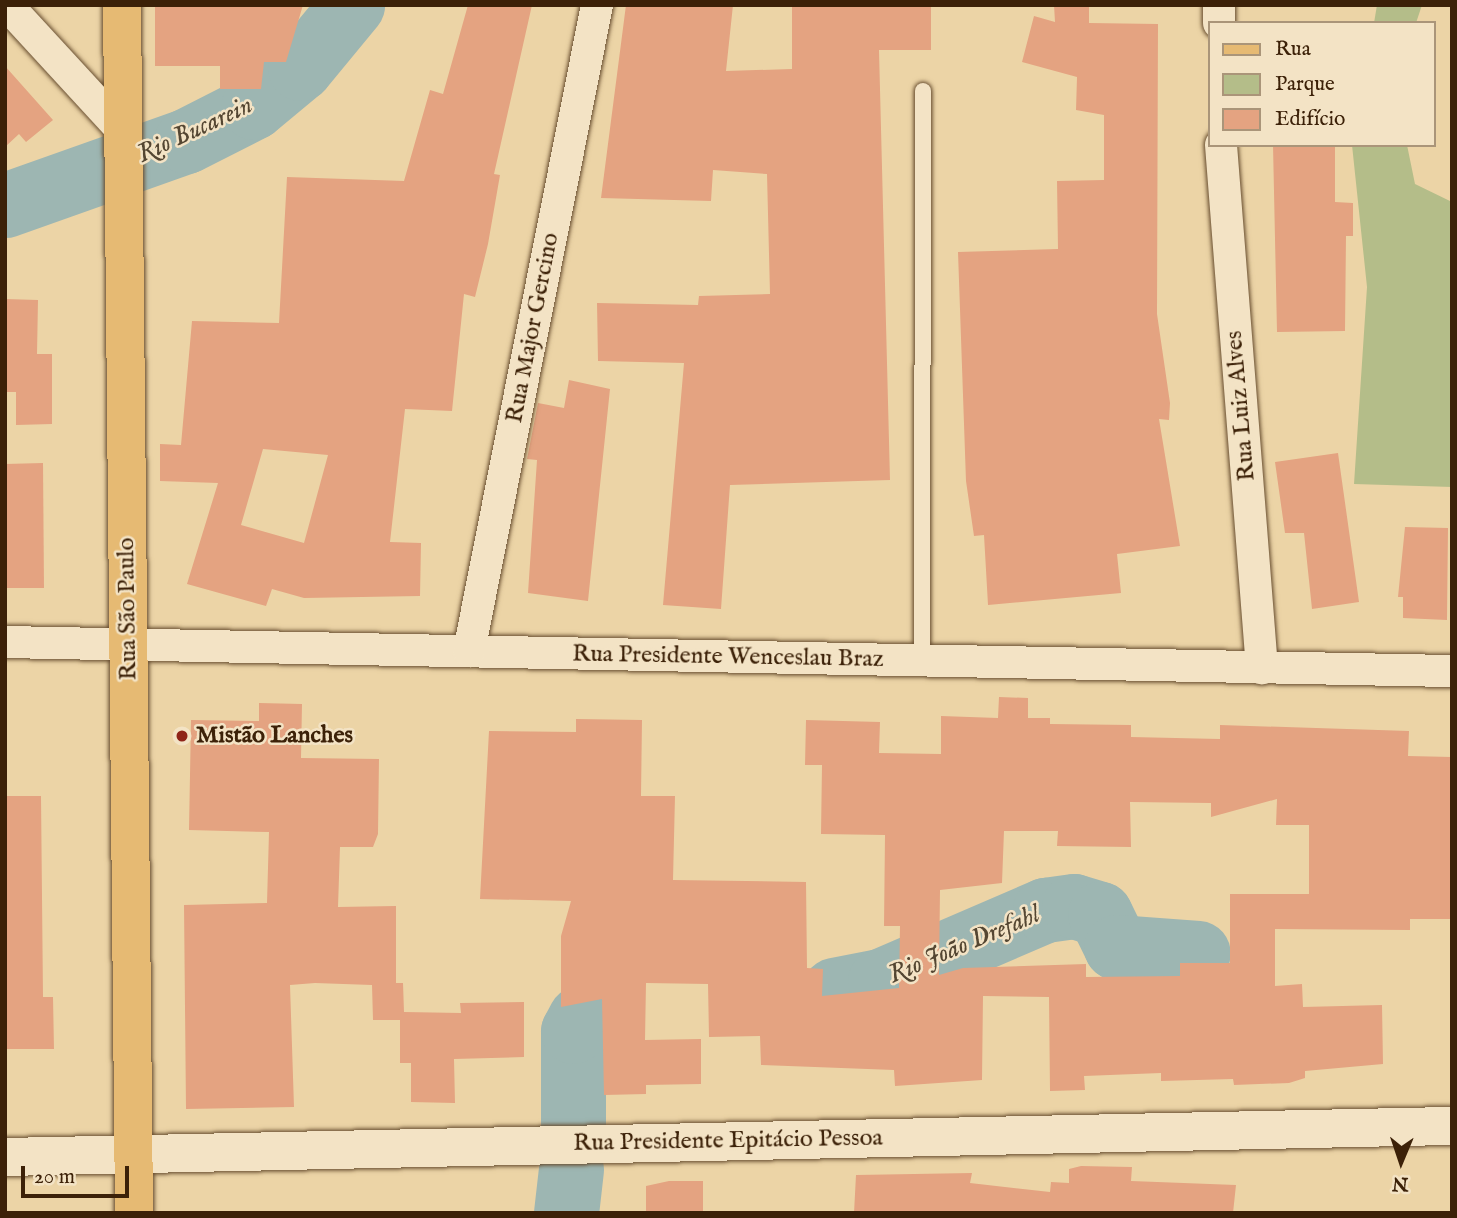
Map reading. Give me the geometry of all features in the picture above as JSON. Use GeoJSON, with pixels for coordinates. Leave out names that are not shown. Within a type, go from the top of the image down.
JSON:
{"type":"FeatureCollection","features":[{"type":"Feature","properties":{"kind":"main road","name":"Rua São Paulo"},"geometry":{"type":"LineString","coordinates":[[122,5],[134,1213]]}},
{"type":"Feature","properties":{"kind":"street"},"geometry":{"type":"LineString","coordinates":[[7,5],[123,131]]}},
{"type":"Feature","properties":{"kind":"street","name":"Rua Major Gercino"},"geometry":{"type":"LineString","coordinates":[[469,651],[597,5]]}},
{"type":"Feature","properties":{"kind":"street","name":"Rua Luiz Alves"},"geometry":{"type":"LineString","coordinates":[[1222,147],[1262,668]]}},
{"type":"Feature","properties":{"kind":"street","name":"Rua Presidente Wenceslau Braz"},"geometry":{"type":"LineString","coordinates":[[5,642],[1452,671]]}},
{"type":"Feature","properties":{"kind":"street","name":"Rua Presidente Epitácio Pessoa"},"geometry":{"type":"LineString","coordinates":[[5,1157],[1452,1126]]}},
{"type":"Feature","properties":{"kind":"lane"},"geometry":{"type":"LineString","coordinates":[[922,660],[923,91]]}},
{"type":"Feature","properties":{"kind":"green space"},"geometry":{"type":"Polygon","coordinates":[[[1377,5],[1422,5],[1417,21],[1374,21],[1377,5]]]}},
{"type":"Feature","properties":{"kind":"green space"},"geometry":{"type":"Polygon","coordinates":[[[1352,147],[1407,147],[1415,184],[1452,202],[1452,487],[1354,484],[1367,287],[1352,147]]]}},
{"type":"Feature","properties":{"kind":"building"},"geometry":{"type":"Polygon","coordinates":[[[155,5],[303,5],[286,62],[264,62],[261,89],[220,89],[220,66],[155,66],[155,5]]]}},
{"type":"Feature","properties":{"kind":"building"},"geometry":{"type":"Polygon","coordinates":[[[468,5],[532,5],[494,174],[500,175],[488,244],[475,297],[464,294],[452,411],[405,409],[390,542],[421,543],[420,596],[304,598],[272,589],[266,606],[187,584],[218,483],[160,481],[160,444],[181,445],[192,321],[279,323],[287,177],[404,181],[430,90],[443,94],[468,5]],[[263,449],[241,525],[304,543],[328,455],[263,449]]]}},
{"type":"Feature","properties":{"kind":"building"},"geometry":{"type":"Polygon","coordinates":[[[626,5],[733,5],[726,71],[792,69],[792,5],[931,5],[931,50],[879,50],[890,480],[730,485],[721,609],[663,605],[684,363],[598,361],[597,303],[698,305],[699,296],[770,294],[767,174],[713,170],[711,201],[601,198],[626,5]]]}},
{"type":"Feature","properties":{"kind":"building"},"geometry":{"type":"Polygon","coordinates":[[[1054,5],[1089,5],[1089,23],[1158,24],[1157,314],[1170,403],[1169,420],[1159,419],[1180,546],[1117,554],[1121,593],[988,605],[984,535],[974,536],[966,481],[958,252],[1058,249],[1057,181],[1104,180],[1104,115],[1076,110],[1077,77],[1022,62],[1034,16],[1055,22],[1054,5]]]}},
{"type":"Feature","properties":{"kind":"building"},"geometry":{"type":"Polygon","coordinates":[[[5,66],[53,120],[26,142],[19,134],[5,147],[5,66]]]}},
{"type":"Feature","properties":{"kind":"building"},"geometry":{"type":"Polygon","coordinates":[[[1273,147],[1335,147],[1335,202],[1353,203],[1353,236],[1346,236],[1345,331],[1277,332],[1273,147]]]}},
{"type":"Feature","properties":{"kind":"building"},"geometry":{"type":"Polygon","coordinates":[[[5,299],[38,300],[37,354],[52,354],[52,424],[16,425],[16,392],[5,392],[5,299]]]}},
{"type":"Feature","properties":{"kind":"building"},"geometry":{"type":"Polygon","coordinates":[[[569,380],[610,389],[588,601],[528,593],[537,460],[527,459],[538,403],[564,408],[569,380]]]}},
{"type":"Feature","properties":{"kind":"building"},"geometry":{"type":"Polygon","coordinates":[[[1338,453],[1359,602],[1312,609],[1304,533],[1285,533],[1275,462],[1338,453]]]}},
{"type":"Feature","properties":{"kind":"building"},"geometry":{"type":"Polygon","coordinates":[[[43,463],[44,588],[5,588],[5,464],[43,463]]]}},
{"type":"Feature","properties":{"kind":"building"},"geometry":{"type":"Polygon","coordinates":[[[1405,527],[1448,528],[1447,620],[1403,618],[1403,597],[1398,597],[1405,527]]]}},
{"type":"Feature","properties":{"kind":"building"},"geometry":{"type":"Polygon","coordinates":[[[999,697],[1028,698],[1028,718],[1050,718],[1050,724],[1131,725],[1131,737],[1220,739],[1220,725],[1409,731],[1408,756],[1452,757],[1452,919],[1410,919],[1410,930],[1275,929],[1275,986],[1302,984],[1303,1007],[1382,1005],[1383,1064],[1305,1071],[1305,1078],[1289,1083],[1234,1085],[1233,1079],[1161,1081],[1161,1073],[1084,1076],[1085,1090],[1050,1091],[1049,997],[983,996],[982,1080],[895,1086],[894,1070],[761,1065],[760,1036],[709,1037],[708,984],[646,983],[645,1040],[701,1039],[701,1084],[646,1085],[646,1094],[604,1095],[602,999],[561,1007],[561,936],[571,901],[480,899],[489,731],[576,732],[576,719],[642,720],[641,796],[675,796],[673,880],[806,882],[807,968],[823,969],[822,996],[899,988],[900,926],[884,926],[885,835],[821,834],[822,765],[805,765],[806,720],[880,722],[879,753],[941,754],[941,716],[998,718],[999,697]],[[1277,799],[1211,817],[1211,803],[1130,802],[1131,847],[1057,846],[1058,831],[1004,831],[1002,883],[940,890],[939,975],[963,968],[1086,964],[1086,977],[1180,976],[1180,963],[1230,963],[1230,894],[1309,894],[1309,825],[1276,825],[1277,799]]]}},
{"type":"Feature","properties":{"kind":"building"},"geometry":{"type":"Polygon","coordinates":[[[259,703],[302,704],[301,758],[379,759],[378,834],[373,847],[340,847],[338,907],[396,906],[396,983],[403,983],[404,1012],[461,1013],[460,1003],[524,1002],[524,1057],[454,1059],[455,1103],[411,1102],[411,1063],[400,1063],[400,1020],[373,1020],[372,985],[315,983],[290,985],[294,1107],[186,1109],[184,905],[267,903],[269,832],[189,830],[191,720],[259,721],[259,703]]]}},
{"type":"Feature","properties":{"kind":"building"},"geometry":{"type":"Polygon","coordinates":[[[5,796],[41,796],[43,997],[53,997],[54,1049],[5,1049],[5,796]]]}},
{"type":"Feature","properties":{"kind":"building"},"geometry":{"type":"Polygon","coordinates":[[[1081,1166],[1132,1167],[1131,1181],[1236,1185],[1233,1213],[854,1213],[856,1175],[972,1173],[970,1183],[1050,1192],[1051,1182],[1069,1183],[1069,1169],[1081,1166]]]}},
{"type":"Feature","properties":{"kind":"building"},"geometry":{"type":"Polygon","coordinates":[[[669,1181],[703,1181],[703,1213],[646,1213],[646,1186],[669,1181]]]}},
{"type":"Feature","properties":{"kind":"waterway","name":"Rio Bucarein"},"geometry":{"type":"LineString","coordinates":[[5,205],[186,141],[253,107],[300,68],[352,5]]}},
{"type":"Feature","properties":{"kind":"waterway","name":"Rio João Drefahl"},"geometry":{"type":"LineString","coordinates":[[834,990],[880,981],[1045,910],[1074,906],[1100,914],[1116,947],[1198,953]]}},
{"type":"Feature","properties":{"kind":"waterway","name":"Rio João Drefahl"},"geometry":{"type":"LineString","coordinates":[[573,1125],[573,1031],[580,1018]]}},
{"type":"Feature","properties":{"kind":"waterway","name":"Rio João Drefahl"},"geometry":{"type":"LineString","coordinates":[[566,1213],[571,1169]]}},
{"type":"Feature","properties":{"kind":"place","name":"Mistão Lanches"},"geometry":{"type":"Point","coordinates":[182,736]}}]}
